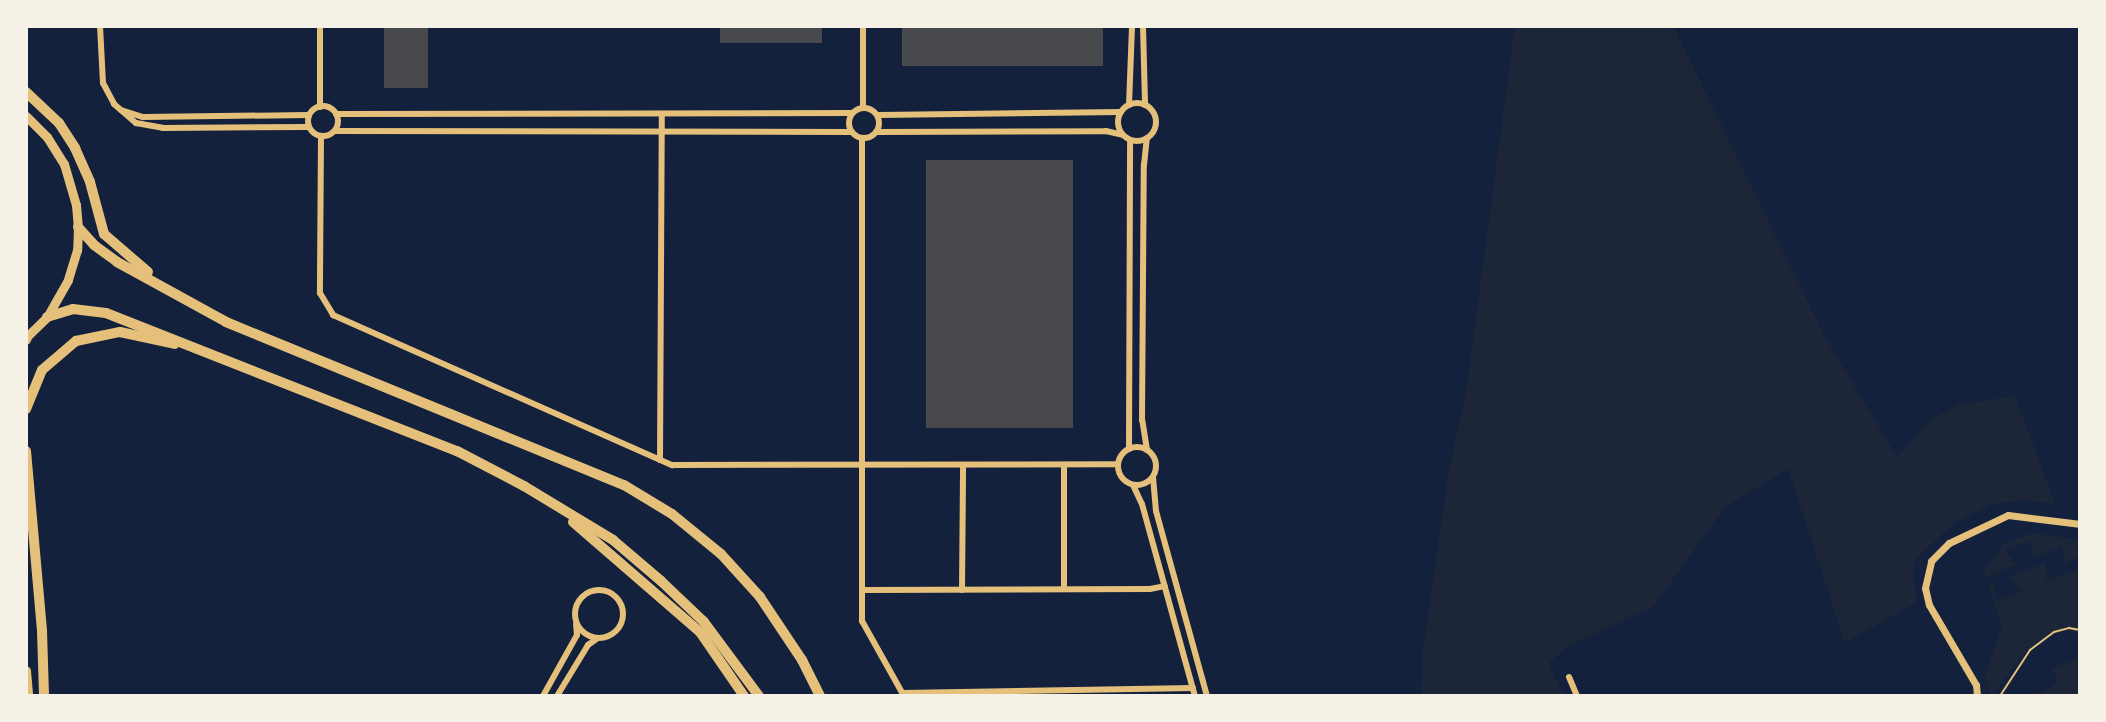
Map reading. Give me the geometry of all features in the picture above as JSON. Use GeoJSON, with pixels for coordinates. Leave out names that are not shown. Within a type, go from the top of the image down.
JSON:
{"type":"FeatureCollection","features":[{"type":"Feature","properties":{"kind":"highway"},"geometry":{"type":"LineString","coordinates":[[26,92],[59,123],[75,148],[90,182],[104,234],[120,252],[171,290]]}},
{"type":"Feature","properties":{"kind":"highway"},"geometry":{"type":"LineString","coordinates":[[26,116],[47,137],[64,164],[76,205],[78,227],[68,280],[47,317],[27,337]]}},
{"type":"Feature","properties":{"kind":"highway"},"geometry":{"type":"LineString","coordinates":[[78,227],[94,245],[117,262],[226,322],[624,485],[672,514],[721,554],[760,597],[802,660],[820,696]]}},
{"type":"Feature","properties":{"kind":"highway"},"geometry":{"type":"LineString","coordinates":[[47,317],[73,309],[106,313],[457,451],[613,540],[704,622],[759,696]]}},
{"type":"Feature","properties":{"kind":"highway"},"geometry":{"type":"LineString","coordinates":[[26,409],[42,370],[76,341],[120,332],[197,348]]}},
{"type":"Feature","properties":{"kind":"highway"},"geometry":{"type":"LineString","coordinates":[[26,451],[42,631],[44,696]]}},
{"type":"Feature","properties":{"kind":"highway"},"geometry":{"type":"LineString","coordinates":[[537,494],[613,554],[700,632],[744,696]]}},
{"type":"Feature","properties":{"kind":"highway"},"geometry":{"type":"LineString","coordinates":[[26,671],[28,696]]}},
{"type":"Feature","properties":{"kind":"street"},"geometry":{"type":"LineString","coordinates":[[100,26],[103,83],[119,109],[136,123],[153,127],[309,127],[321,136]]}},
{"type":"Feature","properties":{"kind":"street"},"geometry":{"type":"LineString","coordinates":[[320,26],[320,107]]}},
{"type":"Feature","properties":{"kind":"street"},"geometry":{"type":"LineString","coordinates":[[863,26],[863,107]]}},
{"type":"Feature","properties":{"kind":"street"},"geometry":{"type":"LineString","coordinates":[[1129,105],[1132,26]]}},
{"type":"Feature","properties":{"kind":"street"},"geometry":{"type":"LineString","coordinates":[[1143,26],[1145,105]]}},
{"type":"Feature","properties":{"kind":"street"},"geometry":{"type":"LineString","coordinates":[[1123,135],[1118,121],[1121,112],[1129,105],[1145,105],[1152,110],[1156,123],[1147,138],[1144,165],[1142,420],[1147,450],[1156,463],[1153,477],[1156,511],[1207,696]]}},
{"type":"Feature","properties":{"kind":"street"},"geometry":{"type":"LineString","coordinates":[[119,109],[143,117],[309,115],[320,107]]}},
{"type":"Feature","properties":{"kind":"street"},"geometry":{"type":"LineString","coordinates":[[320,107],[336,114],[852,113],[863,107]]}},
{"type":"Feature","properties":{"kind":"street"},"geometry":{"type":"LineString","coordinates":[[863,107],[878,115],[1121,112]]}},
{"type":"Feature","properties":{"kind":"street"},"geometry":{"type":"LineString","coordinates":[[852,113],[849,123],[852,132]]}},
{"type":"Feature","properties":{"kind":"street"},"geometry":{"type":"LineString","coordinates":[[335,131],[336,114]]}},
{"type":"Feature","properties":{"kind":"street"},"geometry":{"type":"LineString","coordinates":[[660,460],[662,114]]}},
{"type":"Feature","properties":{"kind":"street"},"geometry":{"type":"LineString","coordinates":[[309,115],[309,127]]}},
{"type":"Feature","properties":{"kind":"street"},"geometry":{"type":"LineString","coordinates":[[876,132],[878,115]]}},
{"type":"Feature","properties":{"kind":"street"},"geometry":{"type":"LineString","coordinates":[[321,136],[335,131],[661,131],[852,132],[862,138]]}},
{"type":"Feature","properties":{"kind":"street"},"geometry":{"type":"LineString","coordinates":[[862,138],[876,132],[1106,131],[1130,140],[1147,138]]}},
{"type":"Feature","properties":{"kind":"street"},"geometry":{"type":"LineString","coordinates":[[321,136],[320,293],[323,304],[344,320],[660,460],[686,466],[1118,464]]}},
{"type":"Feature","properties":{"kind":"street"},"geometry":{"type":"LineString","coordinates":[[862,138],[862,621],[903,694],[1194,692],[1142,504],[1133,485]]}},
{"type":"Feature","properties":{"kind":"street"},"geometry":{"type":"LineString","coordinates":[[1118,464],[1129,449],[1130,140]]}},
{"type":"Feature","properties":{"kind":"street"},"geometry":{"type":"LineString","coordinates":[[1129,449],[1147,450]]}},
{"type":"Feature","properties":{"kind":"street"},"geometry":{"type":"LineString","coordinates":[[1118,464],[1124,480],[1133,485],[1144,484],[1153,477]]}},
{"type":"Feature","properties":{"kind":"street"},"geometry":{"type":"LineString","coordinates":[[962,590],[963,465]]}},
{"type":"Feature","properties":{"kind":"street"},"geometry":{"type":"LineString","coordinates":[[1064,465],[1064,589]]}},
{"type":"Feature","properties":{"kind":"street"},"geometry":{"type":"LineString","coordinates":[[1977,696],[1976,685],[1929,605],[1925,588],[1931,561],[1949,543],[2008,515],[2080,524]]}},
{"type":"Feature","properties":{"kind":"street"},"geometry":{"type":"LineString","coordinates":[[862,590],[1165,586]]}},
{"type":"Feature","properties":{"kind":"street"},"geometry":{"type":"LineString","coordinates":[[543,696],[577,635],[576,605],[581,597],[592,590],[611,592],[621,605],[623,620],[615,632],[588,645],[557,696]]}},
{"type":"Feature","properties":{"kind":"street"},"geometry":{"type":"LineString","coordinates":[[576,620],[586,634],[599,638]]}},
{"type":"Feature","properties":{"kind":"street"},"geometry":{"type":"LineString","coordinates":[[1569,677],[1577,696]]}},
{"type":"Feature","properties":{"kind":"path"},"geometry":{"type":"LineString","coordinates":[[2000,696],[2030,650],[2054,632],[2069,628],[2080,630]]}},
{"type":"Feature","properties":{"kind":"shaded area"},"geometry":{"type":"Polygon","coordinates":[[[1515,26],[1673,26],[1825,337],[1897,457],[1930,420],[1958,405],[2012,396],[2017,401],[2055,504],[2024,500],[1992,504],[1953,524],[1916,559],[1913,571],[1917,602],[1845,643],[1788,469],[1724,508],[1653,607],[1566,647],[1548,664],[1564,696],[1421,696],[1422,658],[1449,470],[1466,393],[1515,26]]]}},
{"type":"Feature","properties":{"kind":"shaded area"},"geometry":{"type":"Polygon","coordinates":[[[2033,533],[2080,540],[2080,556],[2064,564],[2062,546],[2032,558],[2031,541],[2012,547],[2005,551],[2016,565],[1986,577],[1989,585],[1994,584],[1996,601],[2021,591],[2010,577],[2022,572],[2045,563],[2047,581],[2077,569],[2080,634],[2066,630],[2037,642],[2026,651],[1992,696],[1984,677],[2002,627],[1985,575],[1984,570],[2003,544],[2033,533]]]}},
{"type":"Feature","properties":{"kind":"shaded area"},"geometry":{"type":"Polygon","coordinates":[[[2080,657],[2080,696],[2034,696],[2058,683],[2052,668],[2080,657]]]}},
{"type":"Feature","properties":{"kind":"building"},"geometry":{"type":"Polygon","coordinates":[[[384,26],[428,26],[428,88],[384,88],[384,26]]]}},
{"type":"Feature","properties":{"kind":"building"},"geometry":{"type":"Polygon","coordinates":[[[720,26],[822,26],[822,43],[720,43],[720,26]]]}},
{"type":"Feature","properties":{"kind":"building"},"geometry":{"type":"Polygon","coordinates":[[[902,26],[1103,26],[1103,66],[902,66],[902,26]]]}},
{"type":"Feature","properties":{"kind":"building"},"geometry":{"type":"Polygon","coordinates":[[[926,160],[1073,160],[1073,428],[926,428],[926,160]]]}}]}
